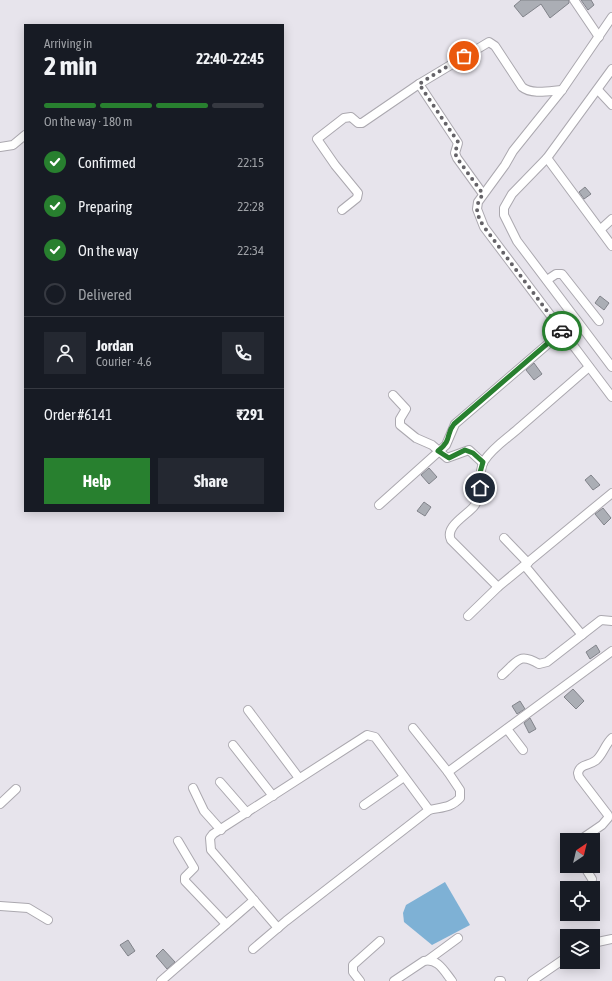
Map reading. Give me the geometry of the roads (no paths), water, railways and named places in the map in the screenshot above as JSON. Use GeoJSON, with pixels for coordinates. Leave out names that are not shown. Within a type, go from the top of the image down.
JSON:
{"type":"FeatureCollection","features":[{"type":"Feature","properties":{"kind":"street"},"geometry":{"type":"LineString","coordinates":[[574,0],[599,37]]}},
{"type":"Feature","properties":{"kind":"street"},"geometry":{"type":"LineString","coordinates":[[612,17],[562,90],[513,151],[505,165],[478,202],[477,210],[484,227],[612,397]]}},
{"type":"Feature","properties":{"kind":"street"},"geometry":{"type":"LineString","coordinates":[[342,210],[357,198],[358,193],[334,165],[317,139],[344,118],[351,117],[358,123],[362,123],[419,84],[489,42],[495,46],[522,87],[526,90],[562,90]]}},
{"type":"Feature","properties":{"kind":"street"},"geometry":{"type":"LineString","coordinates":[[612,69],[547,158],[512,194],[504,208],[507,224],[517,241],[612,367]]}},
{"type":"Feature","properties":{"kind":"street"},"geometry":{"type":"LineString","coordinates":[[419,84],[458,142],[455,153],[457,158],[483,194]]}},
{"type":"Feature","properties":{"kind":"street"},"geometry":{"type":"LineString","coordinates":[[598,90],[612,105]]}},
{"type":"Feature","properties":{"kind":"street"},"geometry":{"type":"LineString","coordinates":[[0,146],[13,145],[24,136]]}},
{"type":"Feature","properties":{"kind":"street"},"geometry":{"type":"LineString","coordinates":[[547,158],[601,229],[612,246]]}},
{"type":"Feature","properties":{"kind":"street"},"geometry":{"type":"LineString","coordinates":[[601,229],[612,219]]}},
{"type":"Feature","properties":{"kind":"street"},"geometry":{"type":"LineString","coordinates":[[547,280],[556,274],[562,274],[599,321]]}},
{"type":"Feature","properties":{"kind":"street"},"geometry":{"type":"LineString","coordinates":[[379,505],[448,441],[454,424],[563,332]]}},
{"type":"Feature","properties":{"kind":"street"},"geometry":{"type":"LineString","coordinates":[[498,587],[449,536],[453,525],[469,513],[479,498],[481,493],[479,476],[483,462],[492,451],[590,367]]}},
{"type":"Feature","properties":{"kind":"street"},"geometry":{"type":"LineString","coordinates":[[393,395],[406,409],[400,419],[400,425],[416,438],[428,443],[449,458],[469,450],[483,462]]}},
{"type":"Feature","properties":{"kind":"street"},"geometry":{"type":"LineString","coordinates":[[468,616],[498,587],[612,492]]}},
{"type":"Feature","properties":{"kind":"street"},"geometry":{"type":"LineString","coordinates":[[504,538],[582,635]]}},
{"type":"Feature","properties":{"kind":"street"},"geometry":{"type":"LineString","coordinates":[[502,675],[522,658],[529,658],[539,664],[547,662],[600,620],[612,621]]}},
{"type":"Feature","properties":{"kind":"street"},"geometry":{"type":"LineString","coordinates":[[448,772],[612,651]]}},
{"type":"Feature","properties":{"kind":"street"},"geometry":{"type":"LineString","coordinates":[[248,710],[299,778]]}},
{"type":"Feature","properties":{"kind":"street"},"geometry":{"type":"LineString","coordinates":[[253,949],[429,810],[448,807],[460,798],[460,790],[448,772],[413,728]]}},
{"type":"Feature","properties":{"kind":"street"},"geometry":{"type":"LineString","coordinates":[[508,729],[523,750]]}},
{"type":"Feature","properties":{"kind":"street"},"geometry":{"type":"LineString","coordinates":[[278,928],[211,850],[210,838],[220,830],[247,814],[299,778],[367,735],[375,737],[429,810]]}},
{"type":"Feature","properties":{"kind":"street"},"geometry":{"type":"LineString","coordinates":[[590,833],[602,825],[608,818],[608,815],[579,777],[578,773],[581,767],[598,758],[606,744],[612,738]]}},
{"type":"Feature","properties":{"kind":"street"},"geometry":{"type":"LineString","coordinates":[[233,745],[273,796]]}},
{"type":"Feature","properties":{"kind":"street"},"geometry":{"type":"LineString","coordinates":[[364,805],[404,777]]}},
{"type":"Feature","properties":{"kind":"street"},"geometry":{"type":"LineString","coordinates":[[220,782],[247,814]]}},
{"type":"Feature","properties":{"kind":"street"},"geometry":{"type":"LineString","coordinates":[[193,788],[204,811],[220,830]]}},
{"type":"Feature","properties":{"kind":"street"},"geometry":{"type":"LineString","coordinates":[[0,804],[16,789]]}},
{"type":"Feature","properties":{"kind":"street"},"geometry":{"type":"LineString","coordinates":[[178,841],[194,868],[185,876],[185,881],[226,924]]}},
{"type":"Feature","properties":{"kind":"street"},"geometry":{"type":"LineString","coordinates":[[588,873],[592,879]]}},
{"type":"Feature","properties":{"kind":"street"},"geometry":{"type":"LineString","coordinates":[[161,981],[254,900]]}},
{"type":"Feature","properties":{"kind":"street"},"geometry":{"type":"LineString","coordinates":[[0,906],[28,908],[48,920]]}},
{"type":"Feature","properties":{"kind":"street"},"geometry":{"type":"LineString","coordinates":[[398,980],[458,938]]}},
{"type":"Feature","properties":{"kind":"street"},"geometry":{"type":"LineString","coordinates":[[600,942],[612,939]]}},
{"type":"Feature","properties":{"kind":"street"},"geometry":{"type":"LineString","coordinates":[[360,981],[353,972],[354,965],[380,941]]}},
{"type":"Feature","properties":{"kind":"street"},"geometry":{"type":"LineString","coordinates":[[428,960],[439,964],[452,981]]}},
{"type":"Feature","properties":{"kind":"street"},"geometry":{"type":"LineString","coordinates":[[532,981],[560,962]]}},
{"type":"Feature","properties":{"kind":"water"},"geometry":{"type":"Polygon","coordinates":[[[445,882],[470,925],[432,945],[404,922],[403,913],[406,905],[445,882]]]}}]}
